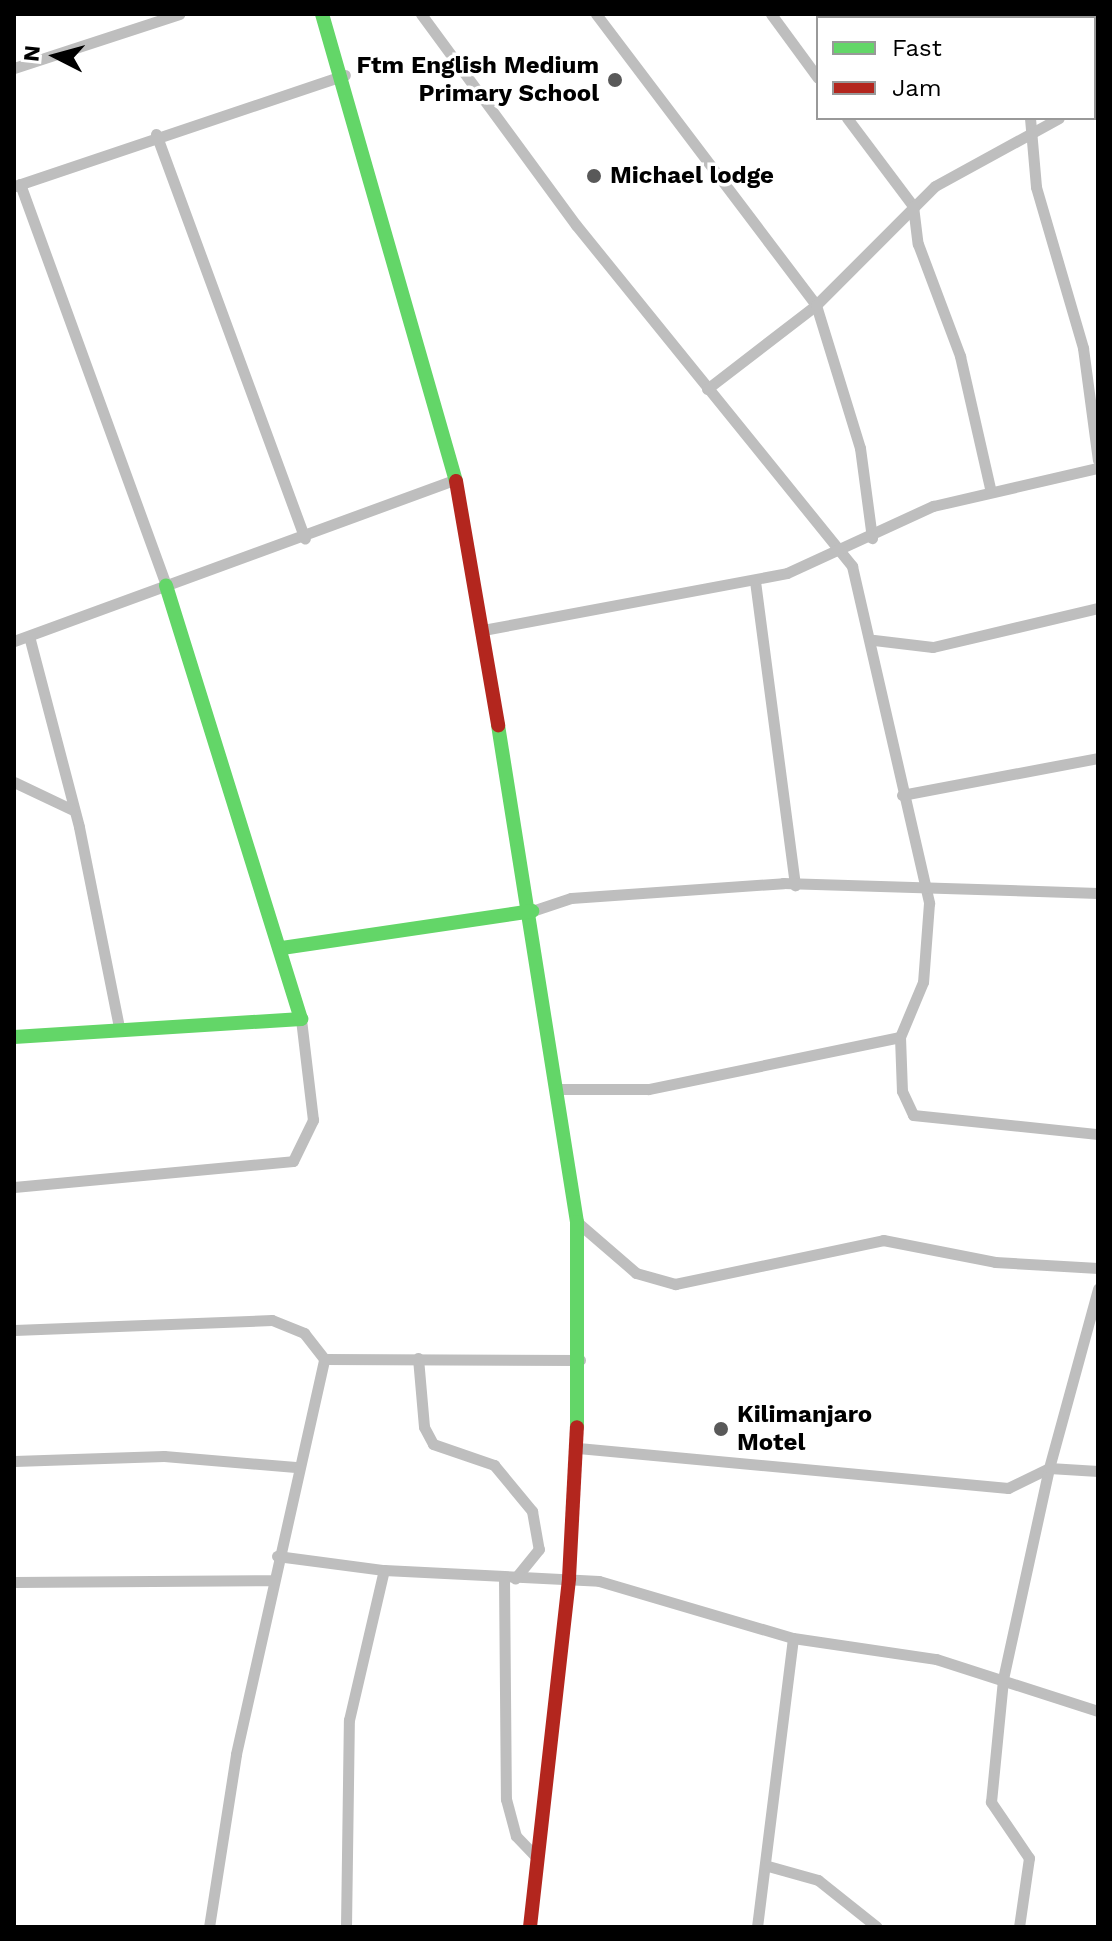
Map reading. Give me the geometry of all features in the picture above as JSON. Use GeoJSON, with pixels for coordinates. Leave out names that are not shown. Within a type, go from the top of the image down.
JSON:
{"type":"FeatureCollection","features":[{"type":"Feature","properties":{"kind":"street"},"geometry":{"type":"LineString","coordinates":[[14,68],[179,14]]}},
{"type":"Feature","properties":{"kind":"street"},"geometry":{"type":"LineString","coordinates":[[322,14],[345,75],[456,479],[561,1089],[577,1222],[578,1448],[569,1578],[530,1927]]}},
{"type":"Feature","properties":{"kind":"street"},"geometry":{"type":"LineString","coordinates":[[421,14],[707,389],[841,551],[858,580],[874,640],[902,795],[924,888],[928,955],[900,1037],[902,1091],[913,1115],[1098,1134]]}},
{"type":"Feature","properties":{"kind":"street"},"geometry":{"type":"LineString","coordinates":[[596,14],[816,305],[860,448],[872,538]]}},
{"type":"Feature","properties":{"kind":"street"},"geometry":{"type":"LineString","coordinates":[[771,14],[816,75]]}},
{"type":"Feature","properties":{"kind":"street"},"geometry":{"type":"LineString","coordinates":[[14,1187],[293,1161],[313,1120],[301,1019],[282,948],[166,586],[17,185],[156,134],[345,75]]}},
{"type":"Feature","properties":{"kind":"street"},"geometry":{"type":"LineString","coordinates":[[848,120],[913,206],[918,244],[960,356],[991,492]]}},
{"type":"Feature","properties":{"kind":"street"},"geometry":{"type":"LineString","coordinates":[[1031,120],[1035,133],[1036,187],[1083,348],[1098,460]]}},
{"type":"Feature","properties":{"kind":"street"},"geometry":{"type":"LineString","coordinates":[[707,389],[816,305],[913,206],[952,176],[1056,120]]}},
{"type":"Feature","properties":{"kind":"street"},"geometry":{"type":"LineString","coordinates":[[156,134],[305,538]]}},
{"type":"Feature","properties":{"kind":"street"},"geometry":{"type":"LineString","coordinates":[[483,630],[755,581],[872,538],[933,506],[1098,468]]}},
{"type":"Feature","properties":{"kind":"street"},"geometry":{"type":"LineString","coordinates":[[14,641],[305,538],[456,479]]}},
{"type":"Feature","properties":{"kind":"street"},"geometry":{"type":"LineString","coordinates":[[755,581],[795,885]]}},
{"type":"Feature","properties":{"kind":"street"},"geometry":{"type":"LineString","coordinates":[[874,640],[933,647],[1098,608]]}},
{"type":"Feature","properties":{"kind":"street"},"geometry":{"type":"LineString","coordinates":[[29,636],[74,811],[119,1028]]}},
{"type":"Feature","properties":{"kind":"street"},"geometry":{"type":"LineString","coordinates":[[902,795],[1098,758]]}},
{"type":"Feature","properties":{"kind":"street"},"geometry":{"type":"LineString","coordinates":[[14,782],[74,811]]}},
{"type":"Feature","properties":{"kind":"street"},"geometry":{"type":"LineString","coordinates":[[282,948],[532,911],[571,898],[795,885],[1098,893]]}},
{"type":"Feature","properties":{"kind":"street"},"geometry":{"type":"LineString","coordinates":[[14,1037],[119,1028],[301,1019]]}},
{"type":"Feature","properties":{"kind":"street"},"geometry":{"type":"LineString","coordinates":[[561,1089],[648,1089],[900,1037]]}},
{"type":"Feature","properties":{"kind":"street"},"geometry":{"type":"LineString","coordinates":[[577,1222],[636,1273],[675,1284],[883,1240],[995,1262],[1098,1268]]}},
{"type":"Feature","properties":{"kind":"street"},"geometry":{"type":"LineString","coordinates":[[1019,1927],[1028,1852],[991,1802],[1003,1679],[1049,1468],[1098,1289]]}},
{"type":"Feature","properties":{"kind":"street"},"geometry":{"type":"LineString","coordinates":[[14,1330],[272,1320],[304,1333],[324,1359]]}},
{"type":"Feature","properties":{"kind":"street"},"geometry":{"type":"LineString","coordinates":[[418,1358],[424,1427],[433,1444],[494,1465],[532,1511],[539,1549],[510,1578],[506,1799],[516,1836],[537,1858]]}},
{"type":"Feature","properties":{"kind":"street"},"geometry":{"type":"LineString","coordinates":[[324,1359],[580,1360]]}},
{"type":"Feature","properties":{"kind":"street"},"geometry":{"type":"LineString","coordinates":[[209,1927],[272,1580],[296,1467],[324,1359]]}},
{"type":"Feature","properties":{"kind":"street"},"geometry":{"type":"LineString","coordinates":[[578,1448],[987,1489],[1049,1468],[1098,1471]]}},
{"type":"Feature","properties":{"kind":"street"},"geometry":{"type":"LineString","coordinates":[[14,1461],[164,1456],[296,1467]]}},
{"type":"Feature","properties":{"kind":"street"},"geometry":{"type":"LineString","coordinates":[[277,1556],[384,1570],[510,1578],[569,1578],[625,1587],[793,1638],[936,1659],[1098,1711]]}},
{"type":"Feature","properties":{"kind":"street"},"geometry":{"type":"LineString","coordinates":[[346,1927],[349,1720],[384,1570]]}},
{"type":"Feature","properties":{"kind":"street"},"geometry":{"type":"LineString","coordinates":[[14,1582],[272,1580]]}},
{"type":"Feature","properties":{"kind":"street"},"geometry":{"type":"LineString","coordinates":[[757,1927],[768,1866],[793,1638]]}},
{"type":"Feature","properties":{"kind":"street"},"geometry":{"type":"LineString","coordinates":[[768,1866],[818,1880],[877,1927]]}},
{"type":"Feature","properties":{"kind":"traffic: fast"},"geometry":{"type":"LineString","coordinates":[[322,14],[456,481]]}},
{"type":"Feature","properties":{"kind":"traffic: fast"},"geometry":{"type":"LineString","coordinates":[[14,1037],[301,1019],[166,586]]}},
{"type":"Feature","properties":{"kind":"traffic: fast"},"geometry":{"type":"LineString","coordinates":[[498,725],[577,1222],[577,1427]]}},
{"type":"Feature","properties":{"kind":"traffic: fast"},"geometry":{"type":"LineString","coordinates":[[282,948],[532,911]]}},
{"type":"Feature","properties":{"kind":"traffic: jam"},"geometry":{"type":"LineString","coordinates":[[456,481],[498,725]]}},
{"type":"Feature","properties":{"kind":"traffic: jam"},"geometry":{"type":"LineString","coordinates":[[530,1927],[569,1578],[577,1427]]}},
{"type":"Feature","properties":{"kind":"place","name":"Ftm English Medium Primary School"},"geometry":{"type":"Point","coordinates":[615,80]}},
{"type":"Feature","properties":{"kind":"place","name":"Michael lodge"},"geometry":{"type":"Point","coordinates":[594,176]}},
{"type":"Feature","properties":{"kind":"place","name":"Kilimanjaro Motel"},"geometry":{"type":"Point","coordinates":[721,1429]}}]}
